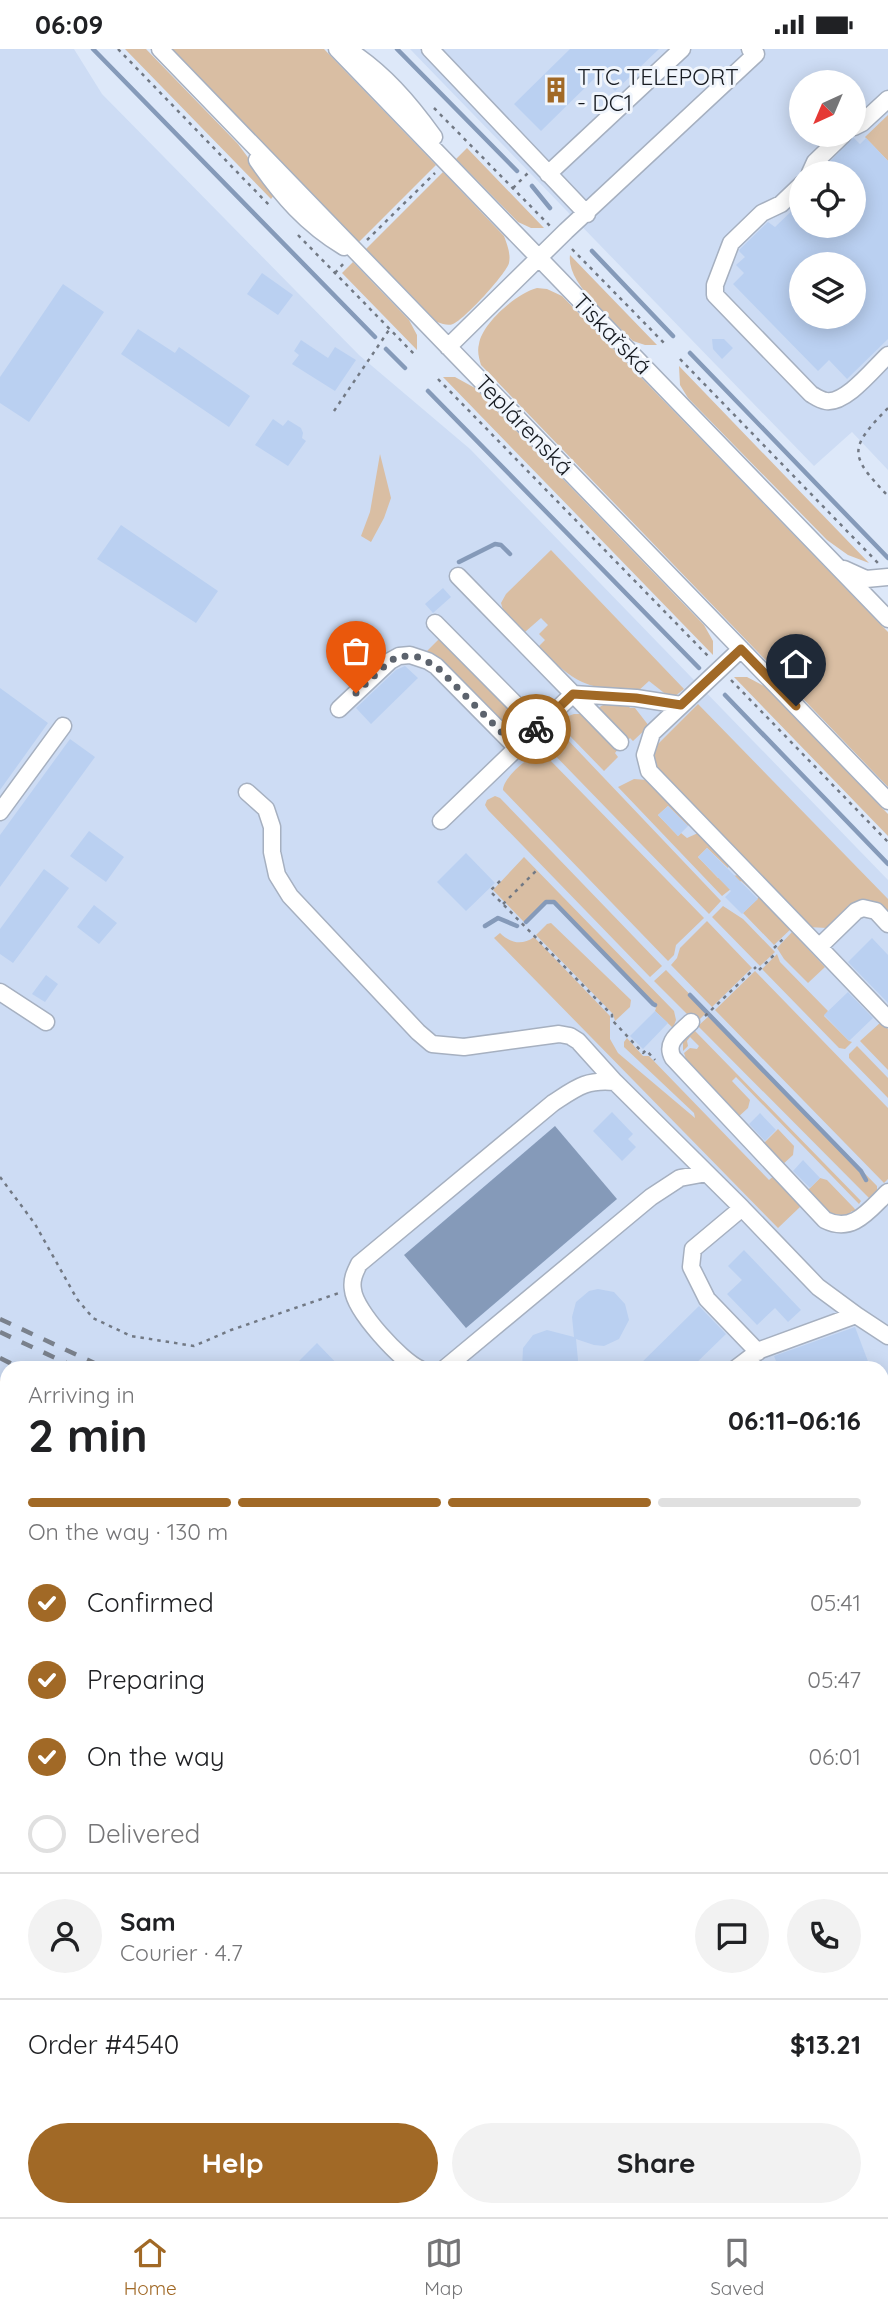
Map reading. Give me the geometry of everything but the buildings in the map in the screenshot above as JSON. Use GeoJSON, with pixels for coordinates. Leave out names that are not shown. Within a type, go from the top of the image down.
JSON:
{"type":"FeatureCollection","features":[{"type":"Feature","properties":{"kind":"street","name":"Teplárenská"},"geometry":{"type":"LineString","coordinates":[[160,49],[888,801]]}},
{"type":"Feature","properties":{"kind":"street","name":"Tiskařská"},"geometry":{"type":"LineString","coordinates":[[337,49],[888,619]]}},
{"type":"Feature","properties":{"kind":"street"},"geometry":{"type":"LineString","coordinates":[[347,49],[372,66],[412,106],[463,179]]}},
{"type":"Feature","properties":{"kind":"street"},"geometry":{"type":"LineString","coordinates":[[430,49],[587,214]]}},
{"type":"Feature","properties":{"kind":"street"},"geometry":{"type":"LineString","coordinates":[[548,174],[682,49]]}},
{"type":"Feature","properties":{"kind":"street"},"geometry":{"type":"LineString","coordinates":[[448,347],[538,258],[756,54],[750,49]]}},
{"type":"Feature","properties":{"kind":"street"},"geometry":{"type":"LineString","coordinates":[[866,119],[888,99]]}},
{"type":"Feature","properties":{"kind":"street"},"geometry":{"type":"LineString","coordinates":[[816,161],[831,147]]}},
{"type":"Feature","properties":{"kind":"street"},"geometry":{"type":"LineString","coordinates":[[789,197],[782,204],[762,213],[731,243],[715,285],[715,295],[811,394],[820,399],[828,401],[842,397],[888,355]]}},
{"type":"Feature","properties":{"kind":"street"},"geometry":{"type":"LineString","coordinates":[[830,559],[866,579],[888,577]]}},
{"type":"Feature","properties":{"kind":"street"},"geometry":{"type":"LineString","coordinates":[[458,576],[620,742]]}},
{"type":"Feature","properties":{"kind":"street"},"geometry":{"type":"LineString","coordinates":[[435,623],[538,727]]}},
{"type":"Feature","properties":{"kind":"street"},"geometry":{"type":"LineString","coordinates":[[741,649],[656,728],[645,755],[649,771],[888,1019]]}},
{"type":"Feature","properties":{"kind":"street"},"geometry":{"type":"LineString","coordinates":[[339,709],[390,661],[399,656],[418,657],[436,666],[517,748]]}},
{"type":"Feature","properties":{"kind":"street"},"geometry":{"type":"LineString","coordinates":[[441,821],[573,694],[636,698],[681,705]]}},
{"type":"Feature","properties":{"kind":"street"},"geometry":{"type":"LineString","coordinates":[[0,812],[63,726]]}},
{"type":"Feature","properties":{"kind":"street"},"geometry":{"type":"LineString","coordinates":[[247,792],[266,809],[272,827],[272,852],[277,875],[290,896],[432,1044],[464,1047],[559,1034],[570,1036],[586,1048],[615,1082],[818,1287],[888,1336]]}},
{"type":"Feature","properties":{"kind":"street"},"geometry":{"type":"LineString","coordinates":[[819,947],[863,908],[876,911],[888,924]]}},
{"type":"Feature","properties":{"kind":"street"},"geometry":{"type":"LineString","coordinates":[[0,992],[46,1022]]}},
{"type":"Feature","properties":{"kind":"street"},"geometry":{"type":"LineString","coordinates":[[696,1021],[671,1043],[669,1048],[673,1058],[825,1220],[844,1226],[852,1224],[888,1192]]}},
{"type":"Feature","properties":{"kind":"street"},"geometry":{"type":"LineString","coordinates":[[406,1361],[361,1311],[352,1289],[359,1264],[553,1103],[581,1085],[598,1080],[615,1082]]}},
{"type":"Feature","properties":{"kind":"street"},"geometry":{"type":"LineString","coordinates":[[454,1361],[650,1197],[680,1178],[707,1173]]}},
{"type":"Feature","properties":{"kind":"street"},"geometry":{"type":"LineString","coordinates":[[742,1208],[693,1249],[691,1267],[708,1299],[758,1352]]}},
{"type":"Feature","properties":{"kind":"street"},"geometry":{"type":"LineString","coordinates":[[746,1361],[758,1352],[856,1315]]}},
{"type":"Feature","properties":{"kind":"path"},"geometry":{"type":"LineString","coordinates":[[118,49],[269,204]]}},
{"type":"Feature","properties":{"kind":"path"},"geometry":{"type":"LineString","coordinates":[[429,103],[550,226]]}},
{"type":"Feature","properties":{"kind":"path"},"geometry":{"type":"LineString","coordinates":[[460,148],[466,142]]}},
{"type":"Feature","properties":{"kind":"path"},"geometry":{"type":"LineString","coordinates":[[335,272],[358,254],[439,169]]}},
{"type":"Feature","properties":{"kind":"path"},"geometry":{"type":"LineString","coordinates":[[513,188],[529,173]]}},
{"type":"Feature","properties":{"kind":"path"},"geometry":{"type":"LineString","coordinates":[[297,234],[416,356]]}},
{"type":"Feature","properties":{"kind":"path"},"geometry":{"type":"LineString","coordinates":[[572,249],[665,344]]}},
{"type":"Feature","properties":{"kind":"path"},"geometry":{"type":"LineString","coordinates":[[334,411],[390,329]]}},
{"type":"Feature","properties":{"kind":"path"},"geometry":{"type":"LineString","coordinates":[[680,359],[878,563]]}},
{"type":"Feature","properties":{"kind":"path"},"geometry":{"type":"LineString","coordinates":[[438,379],[712,660]]}},
{"type":"Feature","properties":{"kind":"path"},"geometry":{"type":"LineString","coordinates":[[888,408],[867,430],[859,450],[865,472],[888,496]]}},
{"type":"Feature","properties":{"kind":"path"},"geometry":{"type":"LineString","coordinates":[[729,678],[888,842]]}},
{"type":"Feature","properties":{"kind":"path"},"geometry":{"type":"LineString","coordinates":[[503,904],[539,868]]}},
{"type":"Feature","properties":{"kind":"path"},"geometry":{"type":"LineString","coordinates":[[500,881],[490,891],[612,1015],[612,1020],[643,1053],[646,1050],[663,1068]]}},
{"type":"Feature","properties":{"kind":"path"},"geometry":{"type":"LineString","coordinates":[[696,1021],[777,952]]}},
{"type":"Feature","properties":{"kind":"path"},"geometry":{"type":"LineString","coordinates":[[0,1177],[35,1224],[77,1299],[93,1318],[131,1336],[194,1346],[231,1330],[352,1289]]}},
{"type":"Feature","properties":{"kind":"shaded area"},"geometry":{"type":"Polygon","coordinates":[[[0,49],[74,49],[102,94],[359,355],[470,449],[888,880],[888,1361],[0,1361],[0,49]]]}},
{"type":"Feature","properties":{"kind":"shaded area"},"geometry":{"type":"Polygon","coordinates":[[[125,49],[146,49],[238,144],[275,194],[271,199],[125,49]]]}},
{"type":"Feature","properties":{"kind":"shaded area"},"geometry":{"type":"Polygon","coordinates":[[[172,49],[324,49],[436,165],[359,242],[172,49]]]}},
{"type":"Feature","properties":{"kind":"shaded area"},"geometry":{"type":"Polygon","coordinates":[[[410,49],[888,49],[888,470],[852,432],[814,466],[410,49]]]}},
{"type":"Feature","properties":{"kind":"shaded area"},"geometry":{"type":"Polygon","coordinates":[[[888,115],[888,161],[866,138],[888,115]]]}},
{"type":"Feature","properties":{"kind":"shaded area"},"geometry":{"type":"Polygon","coordinates":[[[467,148],[544,228],[531,228],[518,222],[456,159],[467,148]]]}},
{"type":"Feature","properties":{"kind":"shaded area"},"geometry":{"type":"Polygon","coordinates":[[[443,172],[504,236],[509,256],[506,269],[493,286],[466,314],[449,325],[437,322],[366,249],[443,172]]]}},
{"type":"Feature","properties":{"kind":"shaded area"},"geometry":{"type":"Polygon","coordinates":[[[570,255],[657,345],[633,341],[603,312],[575,278],[570,255]]]}},
{"type":"Feature","properties":{"kind":"shaded area"},"geometry":{"type":"Polygon","coordinates":[[[353,262],[409,320],[417,335],[417,350],[342,273],[353,262]]]}},
{"type":"Feature","properties":{"kind":"shaded area"},"geometry":{"type":"Polygon","coordinates":[[[537,288],[562,296],[888,632],[888,787],[481,365],[478,347],[493,318],[511,302],[537,288]]]}},
{"type":"Feature","properties":{"kind":"shaded area"},"geometry":{"type":"Polygon","coordinates":[[[679,366],[869,563],[848,555],[827,540],[688,398],[680,385],[679,366]]]}},
{"type":"Feature","properties":{"kind":"shaded area"},"geometry":{"type":"Polygon","coordinates":[[[443,377],[455,377],[475,388],[704,625],[713,641],[713,655],[443,377]]]}},
{"type":"Feature","properties":{"kind":"shaded area"},"geometry":{"type":"Polygon","coordinates":[[[380,454],[391,498],[371,542],[361,536],[370,512],[380,454]]]}},
{"type":"Feature","properties":{"kind":"shaded area"},"geometry":{"type":"Polygon","coordinates":[[[551,550],[684,689],[674,697],[668,696],[649,681],[637,692],[593,686],[562,669],[538,647],[545,640],[539,634],[548,625],[541,618],[525,632],[503,610],[501,603],[506,594],[551,550]]]}},
{"type":"Feature","properties":{"kind":"shaded area"},"geometry":{"type":"Polygon","coordinates":[[[441,637],[525,724],[515,734],[509,733],[427,651],[441,637]]]}},
{"type":"Feature","properties":{"kind":"shaded area"},"geometry":{"type":"Polygon","coordinates":[[[734,677],[747,677],[764,686],[888,814],[888,836],[734,677]]]}},
{"type":"Feature","properties":{"kind":"shaded area"},"geometry":{"type":"Polygon","coordinates":[[[605,704],[627,704],[630,708],[635,708],[649,726],[633,741],[630,738],[625,743],[594,710],[605,704]]]}},
{"type":"Feature","properties":{"kind":"shaded area"},"geometry":{"type":"Polygon","coordinates":[[[698,704],[888,899],[888,913],[878,904],[862,900],[827,928],[808,927],[665,783],[654,761],[656,746],[698,704]]]}},
{"type":"Feature","properties":{"kind":"shaded area"},"geometry":{"type":"Polygon","coordinates":[[[574,714],[587,714],[619,748],[615,753],[618,757],[604,771],[569,735],[548,727],[574,714]]]}},
{"type":"Feature","properties":{"kind":"shaded area"},"geometry":{"type":"Polygon","coordinates":[[[547,731],[566,738],[721,901],[709,914],[544,744],[542,738],[547,731]]]}},
{"type":"Feature","properties":{"kind":"shaded area"},"geometry":{"type":"Polygon","coordinates":[[[538,753],[549,759],[704,918],[676,945],[674,955],[668,961],[503,790],[511,774],[538,753]]]}},
{"type":"Feature","properties":{"kind":"shaded area"},"geometry":{"type":"Polygon","coordinates":[[[634,779],[647,780],[654,784],[690,823],[688,826],[668,806],[658,815],[678,836],[681,833],[687,838],[698,833],[730,862],[728,868],[707,848],[698,857],[718,878],[739,875],[793,927],[774,945],[743,913],[759,897],[741,881],[722,896],[618,787],[634,779]]]}},
{"type":"Feature","properties":{"kind":"shaded area"},"geometry":{"type":"Polygon","coordinates":[[[495,796],[500,798],[662,966],[650,977],[488,810],[485,805],[487,800],[495,796]]]}},
{"type":"Feature","properties":{"kind":"shaded area"},"geometry":{"type":"Polygon","coordinates":[[[524,857],[674,1011],[676,1020],[673,1028],[553,901],[546,900],[524,922],[493,890],[524,857]]]}},
{"type":"Feature","properties":{"kind":"shaded area"},"geometry":{"type":"Polygon","coordinates":[[[723,906],[743,919],[775,952],[760,966],[712,917],[723,906]]]}},
{"type":"Feature","properties":{"kind":"shaded area"},"geometry":{"type":"Polygon","coordinates":[[[707,921],[752,968],[712,1007],[671,965],[680,948],[707,921]]]}},
{"type":"Feature","properties":{"kind":"shaded area"},"geometry":{"type":"Polygon","coordinates":[[[551,923],[631,1000],[630,1007],[615,1021],[613,1014],[536,935],[551,923]]]}},
{"type":"Feature","properties":{"kind":"shaded area"},"geometry":{"type":"Polygon","coordinates":[[[792,932],[825,967],[808,983],[777,948],[792,932]]]}},
{"type":"Feature","properties":{"kind":"shaded area"},"geometry":{"type":"Polygon","coordinates":[[[500,933],[516,942],[525,942],[534,937],[610,1016],[610,1039],[618,1053],[695,1118],[694,1113],[624,1047],[624,1042],[627,1038],[643,1056],[649,1056],[769,1180],[776,1174],[794,1193],[800,1207],[778,1228],[494,938],[500,933]]]}},
{"type":"Feature","properties":{"kind":"shaded area"},"geometry":{"type":"Polygon","coordinates":[[[777,954],[780,962],[828,1011],[824,1016],[852,1042],[845,1049],[839,1048],[762,969],[777,954]]]}},
{"type":"Feature","properties":{"kind":"shaded area"},"geometry":{"type":"Polygon","coordinates":[[[666,970],[707,1012],[696,1023],[654,981],[666,970]]]}},
{"type":"Feature","properties":{"kind":"shaded area"},"geometry":{"type":"Polygon","coordinates":[[[755,971],[888,1108],[888,1179],[884,1183],[715,1010],[755,971]]]}},
{"type":"Feature","properties":{"kind":"shaded area"},"geometry":{"type":"Polygon","coordinates":[[[710,1015],[877,1186],[877,1190],[869,1198],[698,1026],[710,1015]]]}},
{"type":"Feature","properties":{"kind":"shaded area"},"geometry":{"type":"Polygon","coordinates":[[[881,1022],[888,1029],[888,1070],[860,1041],[881,1022]]]}},
{"type":"Feature","properties":{"kind":"shaded area"},"geometry":{"type":"Polygon","coordinates":[[[691,1031],[695,1031],[861,1201],[859,1204],[736,1077],[732,1081],[750,1100],[748,1108],[736,1119],[689,1069],[684,1053],[699,1046],[690,1037],[688,1046],[683,1051],[683,1040],[691,1031]]]}},
{"type":"Feature","properties":{"kind":"shaded area"},"geometry":{"type":"Polygon","coordinates":[[[857,1046],[888,1078],[888,1098],[849,1058],[849,1054],[857,1046]]]}},
{"type":"Feature","properties":{"kind":"shaded area"},"geometry":{"type":"Polygon","coordinates":[[[555,1126],[617,1199],[466,1328],[404,1255],[555,1126]]]}},
{"type":"Feature","properties":{"kind":"shaded area"},"geometry":{"type":"Polygon","coordinates":[[[778,1129],[794,1146],[793,1155],[781,1166],[761,1146],[778,1129]]]}},
{"type":"Feature","properties":{"kind":"shaded area"},"geometry":{"type":"Polygon","coordinates":[[[820,1178],[827,1180],[854,1208],[855,1213],[852,1211],[847,1216],[829,1213],[805,1193],[820,1178]]]}},
{"type":"Feature","properties":{"kind":"waterway"},"geometry":{"type":"LineString","coordinates":[[93,49],[375,337]]}},
{"type":"Feature","properties":{"kind":"waterway"},"geometry":{"type":"LineString","coordinates":[[397,49],[517,171]]}},
{"type":"Feature","properties":{"kind":"waterway"},"geometry":{"type":"LineString","coordinates":[[532,186],[550,208]]}},
{"type":"Feature","properties":{"kind":"waterway"},"geometry":{"type":"LineString","coordinates":[[592,251],[673,336]]}},
{"type":"Feature","properties":{"kind":"waterway"},"geometry":{"type":"LineString","coordinates":[[386,349],[405,368]]}},
{"type":"Feature","properties":{"kind":"waterway"},"geometry":{"type":"LineString","coordinates":[[690,353],[888,558]]}},
{"type":"Feature","properties":{"kind":"waterway"},"geometry":{"type":"LineString","coordinates":[[428,391],[699,668]]}},
{"type":"Feature","properties":{"kind":"waterway"},"geometry":{"type":"LineString","coordinates":[[459,562],[495,544],[501,545],[510,554]]}},
{"type":"Feature","properties":{"kind":"waterway"},"geometry":{"type":"LineString","coordinates":[[725,695],[888,864]]}},
{"type":"Feature","properties":{"kind":"waterway"},"geometry":{"type":"LineString","coordinates":[[526,922],[546,902],[554,902],[655,1005]]}},
{"type":"Feature","properties":{"kind":"waterway"},"geometry":{"type":"LineString","coordinates":[[485,926],[498,918],[517,926]]}},
{"type":"Feature","properties":{"kind":"waterway"},"geometry":{"type":"LineString","coordinates":[[690,995],[861,1171],[866,1180]]}},
{"type":"Feature","properties":{"kind":"railway"},"geometry":{"type":"LineString","coordinates":[[0,1319],[90,1361]]}},
{"type":"Feature","properties":{"kind":"railway"},"geometry":{"type":"LineString","coordinates":[[0,1332],[62,1361]]}},
{"type":"Feature","properties":{"kind":"railway"},"geometry":{"type":"LineString","coordinates":[[0,1358],[6,1361]]}},
{"type":"Feature","properties":{"kind":"way so far"},"geometry":{"type":"LineString","coordinates":[[356,693],[390,661],[399,656],[410,655],[436,666],[517,748],[536,729]]}},
{"type":"Feature","properties":{"kind":"place","name":"TTC TELEPORT - DC1"},"geometry":{"type":"Point","coordinates":[556,90]}},
{"type":"Feature","properties":{"kind":"route"},"geometry":{"type":"LineString","coordinates":[[536,729],[573,694],[636,698],[681,705],[741,649],[796,706]]}}]}
